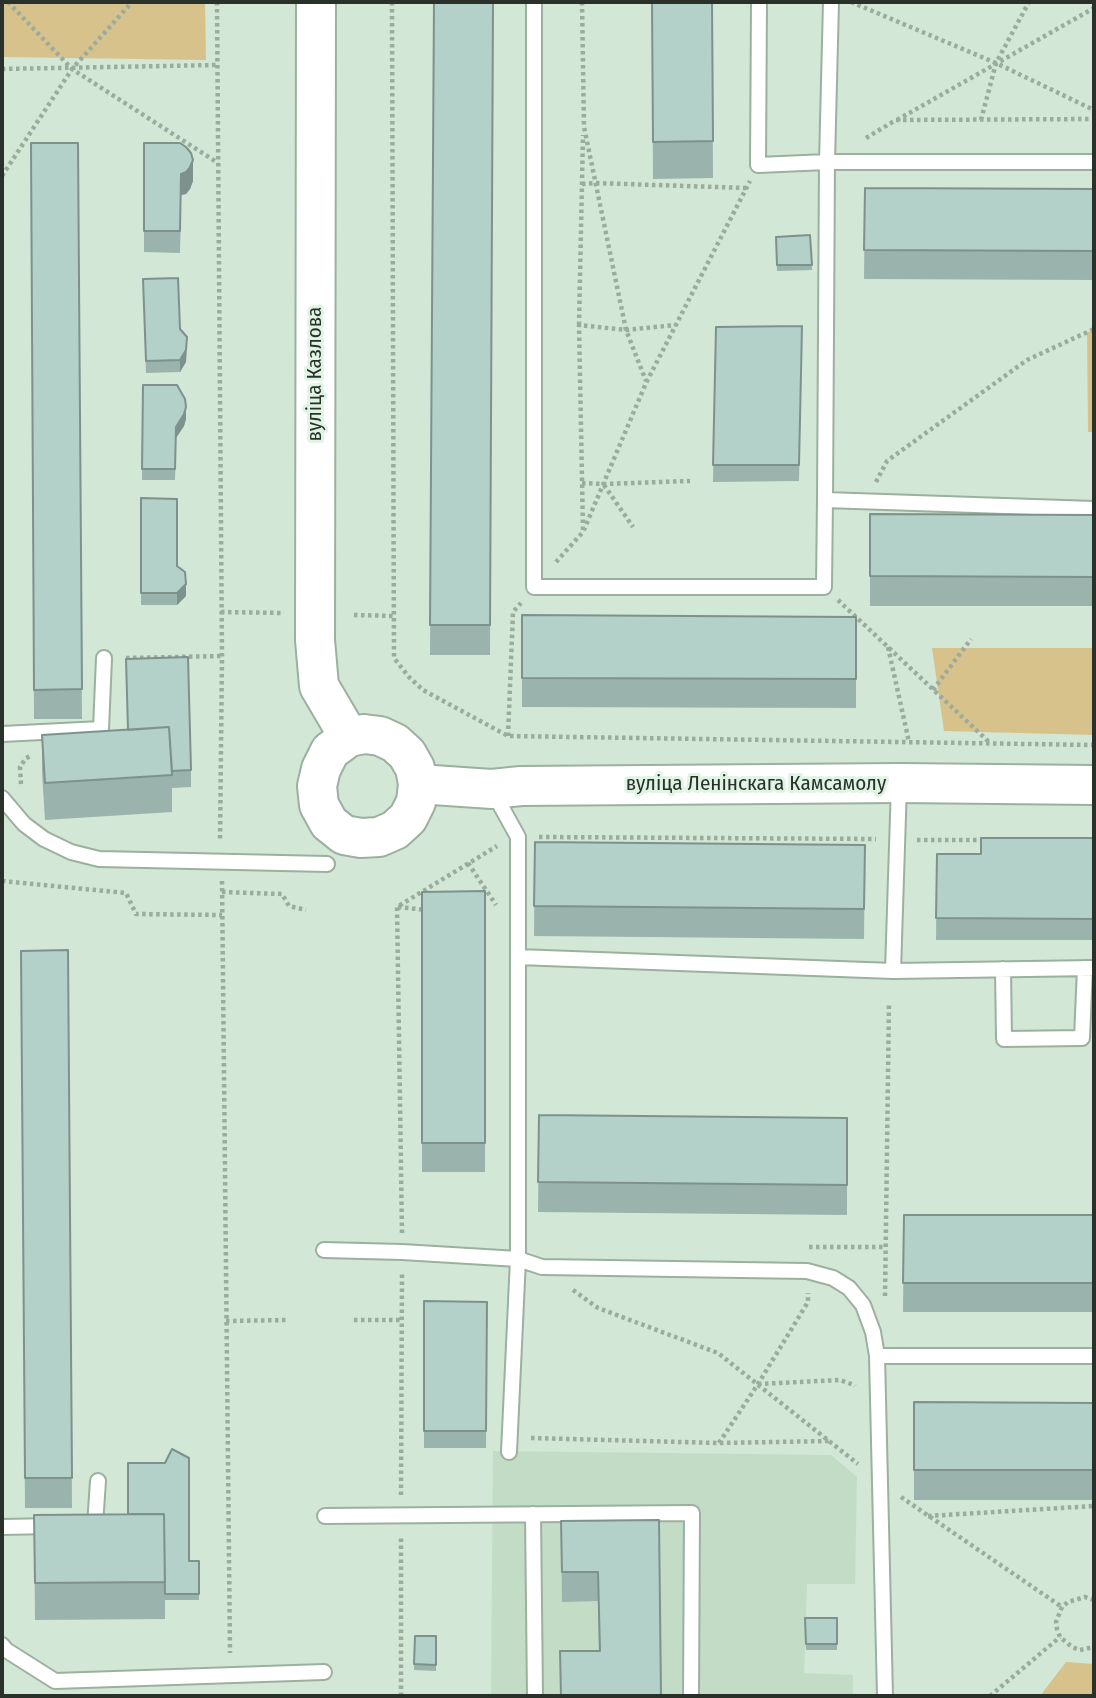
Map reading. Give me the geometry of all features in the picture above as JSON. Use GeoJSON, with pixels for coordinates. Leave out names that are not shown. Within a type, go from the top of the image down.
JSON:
{"type":"FeatureCollection","features":[{"type":"Feature","properties":{"kind":"main road","name":"вуліца Казлова"},"geometry":{"type":"LineString","coordinates":[[316,2],[314,640],[319,686],[349,737]]}},
{"type":"Feature","properties":{"kind":"main road"},"geometry":{"type":"LineString","coordinates":[[365,734],[380,736],[395,743],[407,754],[415,768],[418,784],[416,802],[408,818],[395,830],[379,837],[344,835],[329,823],[319,805],[317,786],[321,769],[330,751],[349,737],[365,734]]}},
{"type":"Feature","properties":{"kind":"main road","name":"вуліца Ленінскага Камсамолу"},"geometry":{"type":"LineString","coordinates":[[418,784],[492,789],[521,786],[899,783],[1094,785]]}},
{"type":"Feature","properties":{"kind":"lane"},"geometry":{"type":"LineString","coordinates":[[534,2],[534,587],[824,587],[831,2]]}},
{"type":"Feature","properties":{"kind":"lane"},"geometry":{"type":"LineString","coordinates":[[759,2],[758,165],[827,162],[1094,162]]}},
{"type":"Feature","properties":{"kind":"lane"},"geometry":{"type":"LineString","coordinates":[[825,500],[1094,509]]}},
{"type":"Feature","properties":{"kind":"lane"},"geometry":{"type":"LineString","coordinates":[[2,734],[101,729],[104,658]]}},
{"type":"Feature","properties":{"kind":"lane"},"geometry":{"type":"LineString","coordinates":[[893,971],[899,783]]}},
{"type":"Feature","properties":{"kind":"lane"},"geometry":{"type":"LineString","coordinates":[[492,789],[519,837],[518,1259],[509,1445]]}},
{"type":"Feature","properties":{"kind":"lane"},"geometry":{"type":"LineString","coordinates":[[2,798],[24,824],[44,839],[71,852],[99,859],[327,864]]}},
{"type":"Feature","properties":{"kind":"lane"},"geometry":{"type":"LineString","coordinates":[[517,957],[893,971],[1003,969],[1090,968],[1082,1038],[1004,1039],[1003,969]]}},
{"type":"Feature","properties":{"kind":"lane"},"geometry":{"type":"LineString","coordinates":[[324,1250],[518,1259],[542,1267],[807,1271],[833,1278],[849,1288],[863,1305],[873,1332],[877,1356],[885,1696]]}},
{"type":"Feature","properties":{"kind":"lane"},"geometry":{"type":"LineString","coordinates":[[877,1356],[1094,1356]]}},
{"type":"Feature","properties":{"kind":"lane"},"geometry":{"type":"LineString","coordinates":[[2,1527],[95,1525],[98,1481]]}},
{"type":"Feature","properties":{"kind":"lane"},"geometry":{"type":"LineString","coordinates":[[326,1516],[692,1513],[691,1696]]}},
{"type":"Feature","properties":{"kind":"lane"},"geometry":{"type":"LineString","coordinates":[[533,1514],[535,1696]]}},
{"type":"Feature","properties":{"kind":"lane"},"geometry":{"type":"LineString","coordinates":[[2,1645],[55,1681],[324,1672]]}},
{"type":"Feature","properties":{"kind":"path"},"geometry":{"type":"LineString","coordinates":[[8,2],[72,69],[218,163]]}},
{"type":"Feature","properties":{"kind":"path"},"geometry":{"type":"LineString","coordinates":[[2,176],[72,69],[132,2]]}},
{"type":"Feature","properties":{"kind":"path"},"geometry":{"type":"LineString","coordinates":[[218,2],[222,612],[220,861],[230,1674]]}},
{"type":"Feature","properties":{"kind":"path"},"geometry":{"type":"LineString","coordinates":[[392,2],[394,658],[408,677],[423,690],[508,736],[1094,745]]}},
{"type":"Feature","properties":{"kind":"path"},"geometry":{"type":"LineString","coordinates":[[582,2],[583,127],[579,325],[583,532]]}},
{"type":"Feature","properties":{"kind":"path"},"geometry":{"type":"LineString","coordinates":[[851,2],[996,63],[1094,110]]}},
{"type":"Feature","properties":{"kind":"path"},"geometry":{"type":"LineString","coordinates":[[981,120],[996,63],[1029,2]]}},
{"type":"Feature","properties":{"kind":"path"},"geometry":{"type":"LineString","coordinates":[[827,162],[1094,8]]}},
{"type":"Feature","properties":{"kind":"path"},"geometry":{"type":"LineString","coordinates":[[2,69],[217,65]]}},
{"type":"Feature","properties":{"kind":"path"},"geometry":{"type":"LineString","coordinates":[[896,120],[1094,119]]}},
{"type":"Feature","properties":{"kind":"path"},"geometry":{"type":"LineString","coordinates":[[583,127],[626,330],[646,383]]}},
{"type":"Feature","properties":{"kind":"path"},"geometry":{"type":"LineString","coordinates":[[508,736],[513,612],[583,532],[646,383],[758,165]]}},
{"type":"Feature","properties":{"kind":"path"},"geometry":{"type":"LineString","coordinates":[[582,184],[746,188]]}},
{"type":"Feature","properties":{"kind":"path"},"geometry":{"type":"LineString","coordinates":[[579,325],[626,330],[676,325]]}},
{"type":"Feature","properties":{"kind":"path"},"geometry":{"type":"LineString","coordinates":[[867,501],[887,461],[1027,360],[1094,329]]}},
{"type":"Feature","properties":{"kind":"path"},"geometry":{"type":"LineString","coordinates":[[582,483],[690,481]]}},
{"type":"Feature","properties":{"kind":"path"},"geometry":{"type":"LineString","coordinates":[[603,484],[633,527]]}},
{"type":"Feature","properties":{"kind":"path"},"geometry":{"type":"LineString","coordinates":[[824,587],[991,744]]}},
{"type":"Feature","properties":{"kind":"path"},"geometry":{"type":"LineString","coordinates":[[222,612],[284,613]]}},
{"type":"Feature","properties":{"kind":"path"},"geometry":{"type":"LineString","coordinates":[[354,615],[394,616]]}},
{"type":"Feature","properties":{"kind":"path"},"geometry":{"type":"LineString","coordinates":[[933,690],[971,639]]}},
{"type":"Feature","properties":{"kind":"path"},"geometry":{"type":"LineString","coordinates":[[887,646],[909,742]]}},
{"type":"Feature","properties":{"kind":"path"},"geometry":{"type":"LineString","coordinates":[[104,658],[222,656]]}},
{"type":"Feature","properties":{"kind":"path"},"geometry":{"type":"LineString","coordinates":[[21,786],[20,767],[26,758],[34,753]]}},
{"type":"Feature","properties":{"kind":"path"},"geometry":{"type":"LineString","coordinates":[[397,907],[502,843],[519,837],[996,840]]}},
{"type":"Feature","properties":{"kind":"path"},"geometry":{"type":"LineString","coordinates":[[468,863],[502,915]]}},
{"type":"Feature","properties":{"kind":"path"},"geometry":{"type":"LineString","coordinates":[[2,881],[126,893],[136,914],[222,915]]}},
{"type":"Feature","properties":{"kind":"path"},"geometry":{"type":"LineString","coordinates":[[222,892],[282,894],[289,906],[306,910]]}},
{"type":"Feature","properties":{"kind":"path"},"geometry":{"type":"LineString","coordinates":[[397,907],[436,910]]}},
{"type":"Feature","properties":{"kind":"path"},"geometry":{"type":"LineString","coordinates":[[397,907],[402,1252],[401,1696]]}},
{"type":"Feature","properties":{"kind":"path"},"geometry":{"type":"LineString","coordinates":[[885,1308],[890,1003]]}},
{"type":"Feature","properties":{"kind":"path"},"geometry":{"type":"LineString","coordinates":[[804,1247],[885,1247]]}},
{"type":"Feature","properties":{"kind":"path"},"geometry":{"type":"LineString","coordinates":[[542,1267],[598,1308],[718,1353],[865,1469]]}},
{"type":"Feature","properties":{"kind":"path"},"geometry":{"type":"LineString","coordinates":[[719,1443],[808,1302],[807,1271]]}},
{"type":"Feature","properties":{"kind":"path"},"geometry":{"type":"LineString","coordinates":[[226,1321],[288,1320]]}},
{"type":"Feature","properties":{"kind":"path"},"geometry":{"type":"LineString","coordinates":[[354,1320],[402,1320]]}},
{"type":"Feature","properties":{"kind":"path"},"geometry":{"type":"LineString","coordinates":[[758,1384],[840,1380],[854,1385],[859,1391]]}},
{"type":"Feature","properties":{"kind":"path"},"geometry":{"type":"LineString","coordinates":[[509,1445],[829,1441]]}},
{"type":"Feature","properties":{"kind":"path"},"geometry":{"type":"LineString","coordinates":[[880,1482],[1062,1607]]}},
{"type":"Feature","properties":{"kind":"path"},"geometry":{"type":"LineString","coordinates":[[927,1516],[1094,1506]]}},
{"type":"Feature","properties":{"kind":"path"},"geometry":{"type":"LineString","coordinates":[[1094,1600],[1076,1598],[1068,1602],[1062,1607],[1056,1622],[1060,1637],[1072,1647],[1080,1650],[1094,1647]]}},
{"type":"Feature","properties":{"kind":"path"},"geometry":{"type":"LineString","coordinates":[[990,1696],[1060,1637]]}},
{"type":"Feature","properties":{"kind":"shaded area"},"geometry":{"type":"Polygon","coordinates":[[[2,2],[205,2],[206,60],[2,57],[2,2]]]}},
{"type":"Feature","properties":{"kind":"shaded area"},"geometry":{"type":"Polygon","coordinates":[[[1094,331],[1094,432],[1088,432],[1087,332],[1094,331]]]}},
{"type":"Feature","properties":{"kind":"shaded area"},"geometry":{"type":"Polygon","coordinates":[[[932,648],[1094,648],[1094,735],[944,731],[932,648]]]}},
{"type":"Feature","properties":{"kind":"shaded area"},"geometry":{"type":"Polygon","coordinates":[[[493,1451],[831,1455],[857,1477],[855,1584],[807,1584],[804,1673],[853,1675],[853,1696],[491,1696],[493,1451]]]}},
{"type":"Feature","properties":{"kind":"shaded area"},"geometry":{"type":"Polygon","coordinates":[[[1066,1662],[1094,1664],[1094,1696],[1040,1696],[1066,1662]]]}},
{"type":"Feature","properties":{"kind":"building"},"geometry":{"type":"Polygon","coordinates":[[[434,2],[493,2],[490,625],[430,625],[434,2]]]}},
{"type":"Feature","properties":{"kind":"building"},"geometry":{"type":"Polygon","coordinates":[[[652,2],[712,2],[713,141],[653,142],[652,2]]]}},
{"type":"Feature","properties":{"kind":"building"},"geometry":{"type":"Polygon","coordinates":[[[31,143],[78,143],[82,689],[34,690],[31,143]]]}},
{"type":"Feature","properties":{"kind":"building"},"geometry":{"type":"Polygon","coordinates":[[[144,143],[180,143],[191,153],[193,160],[190,167],[181,174],[180,231],[144,231],[144,143]]]}},
{"type":"Feature","properties":{"kind":"building"},"geometry":{"type":"Polygon","coordinates":[[[865,188],[1094,189],[1094,251],[864,250],[865,188]]]}},
{"type":"Feature","properties":{"kind":"building"},"geometry":{"type":"Polygon","coordinates":[[[810,235],[812,265],[777,265],[776,237],[810,235]]]}},
{"type":"Feature","properties":{"kind":"building"},"geometry":{"type":"Polygon","coordinates":[[[178,278],[180,329],[187,337],[186,350],[180,360],[146,361],[143,279],[178,278]]]}},
{"type":"Feature","properties":{"kind":"building"},"geometry":{"type":"Polygon","coordinates":[[[802,326],[799,465],[713,465],[716,327],[802,326]]]}},
{"type":"Feature","properties":{"kind":"building"},"geometry":{"type":"Polygon","coordinates":[[[143,385],[177,385],[185,399],[184,414],[176,427],[175,469],[142,469],[143,385]]]}},
{"type":"Feature","properties":{"kind":"building"},"geometry":{"type":"Polygon","coordinates":[[[141,498],[177,499],[177,566],[185,572],[186,584],[177,593],[141,593],[141,498]]]}},
{"type":"Feature","properties":{"kind":"building"},"geometry":{"type":"Polygon","coordinates":[[[870,514],[1094,515],[1094,577],[870,576],[870,514]]]}},
{"type":"Feature","properties":{"kind":"building"},"geometry":{"type":"Polygon","coordinates":[[[522,615],[856,617],[856,679],[522,678],[522,615]]]}},
{"type":"Feature","properties":{"kind":"building"},"geometry":{"type":"Polygon","coordinates":[[[188,657],[191,770],[172,771],[169,727],[128,730],[126,659],[188,657]]]}},
{"type":"Feature","properties":{"kind":"building"},"geometry":{"type":"Polygon","coordinates":[[[169,727],[172,775],[45,783],[42,735],[169,727]]]}},
{"type":"Feature","properties":{"kind":"building"},"geometry":{"type":"Polygon","coordinates":[[[981,838],[1094,838],[1094,919],[936,918],[937,854],[981,854],[981,838]]]}},
{"type":"Feature","properties":{"kind":"building"},"geometry":{"type":"Polygon","coordinates":[[[535,842],[865,845],[864,909],[534,906],[535,842]]]}},
{"type":"Feature","properties":{"kind":"building"},"geometry":{"type":"Polygon","coordinates":[[[485,891],[485,1143],[422,1143],[422,892],[485,891]]]}},
{"type":"Feature","properties":{"kind":"building"},"geometry":{"type":"Polygon","coordinates":[[[68,950],[72,1478],[25,1478],[21,951],[68,950]]]}},
{"type":"Feature","properties":{"kind":"building"},"geometry":{"type":"Polygon","coordinates":[[[539,1115],[847,1118],[847,1185],[538,1182],[539,1115]]]}},
{"type":"Feature","properties":{"kind":"building"},"geometry":{"type":"Polygon","coordinates":[[[904,1215],[1094,1215],[1094,1283],[903,1283],[904,1215]]]}},
{"type":"Feature","properties":{"kind":"building"},"geometry":{"type":"Polygon","coordinates":[[[424,1301],[487,1302],[486,1431],[424,1431],[424,1301]]]}},
{"type":"Feature","properties":{"kind":"building"},"geometry":{"type":"Polygon","coordinates":[[[914,1402],[1094,1403],[1094,1470],[914,1470],[914,1402]]]}},
{"type":"Feature","properties":{"kind":"building"},"geometry":{"type":"Polygon","coordinates":[[[172,1449],[189,1458],[189,1561],[199,1561],[199,1594],[165,1594],[164,1514],[128,1514],[128,1463],[165,1463],[172,1449]]]}},
{"type":"Feature","properties":{"kind":"building"},"geometry":{"type":"Polygon","coordinates":[[[164,1514],[165,1582],[35,1583],[34,1515],[164,1514]]]}},
{"type":"Feature","properties":{"kind":"building"},"geometry":{"type":"Polygon","coordinates":[[[659,1520],[661,1696],[561,1696],[560,1651],[600,1651],[598,1572],[562,1572],[561,1521],[659,1520]]]}},
{"type":"Feature","properties":{"kind":"building"},"geometry":{"type":"Polygon","coordinates":[[[805,1618],[837,1618],[837,1644],[806,1644],[805,1618]]]}},
{"type":"Feature","properties":{"kind":"building"},"geometry":{"type":"Polygon","coordinates":[[[415,1636],[436,1636],[436,1665],[414,1664],[415,1636]]]}}]}
